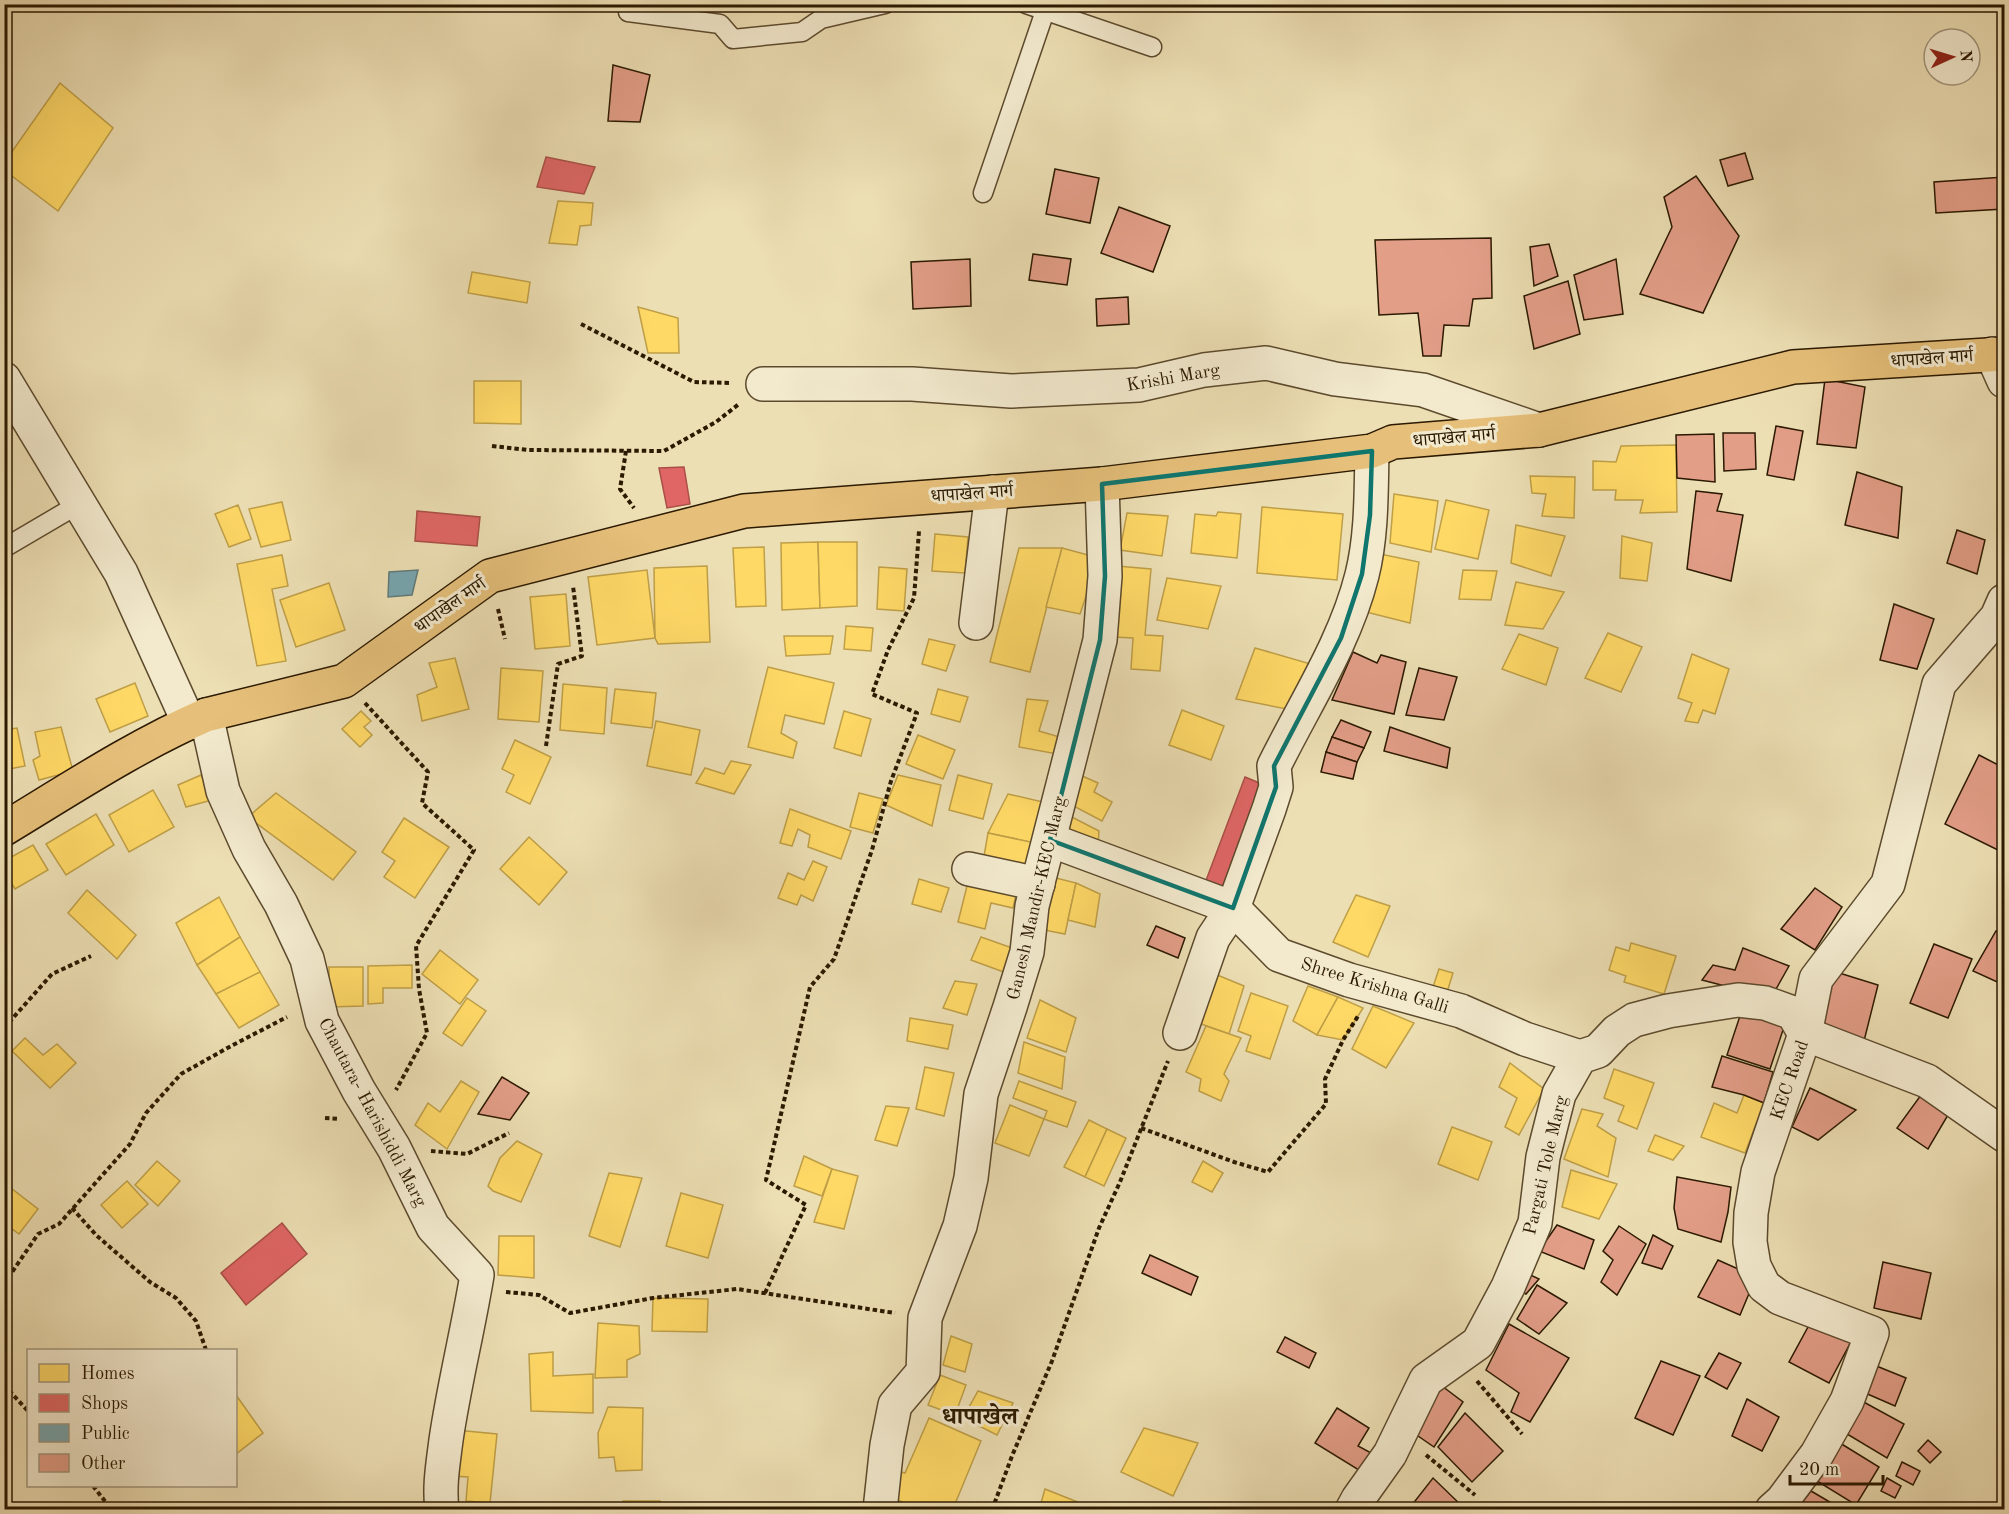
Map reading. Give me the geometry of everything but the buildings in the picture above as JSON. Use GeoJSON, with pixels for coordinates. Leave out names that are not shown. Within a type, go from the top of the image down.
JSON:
{"type":"FeatureCollection","features":[{"type":"Feature","properties":{"kind":"main road","name":"धापाखेल मार्ग"},"geometry":{"type":"LineString","coordinates":[[4,829],[118,759],[197,719],[344,681],[490,576],[744,511],[1102,484],[1372,452],[1394,442],[1539,430],[1793,367],[2000,363]]}},
{"type":"Feature","properties":{"kind":"street","name":"Krishi Marg"},"geometry":{"type":"LineString","coordinates":[[763,384],[912,384],[1011,391],[1139,385],[1204,370],[1266,363],[1335,380],[1423,390],[1539,430]]}},
{"type":"Feature","properties":{"kind":"street","name":"Chautara- Harishiddi Marg"},"geometry":{"type":"LineString","coordinates":[[4,379],[121,573],[197,719],[223,791],[249,849],[281,904],[307,959],[322,1021],[359,1091],[394,1148],[433,1227],[477,1275]]}},
{"type":"Feature","properties":{"kind":"street"},"geometry":{"type":"LineString","coordinates":[[1180,1033],[1213,938],[1233,908],[1276,787],[1274,766],[1341,638],[1362,574],[1371,515],[1372,452]]}},
{"type":"Feature","properties":{"kind":"street","name":"Ganesh Mandir-KEC Marg"},"geometry":{"type":"LineString","coordinates":[[880,1509],[887,1445],[895,1405],[923,1372],[925,1318],[960,1226],[971,1178],[981,1094],[1027,952],[1032,906],[1100,640],[1105,576],[1102,484]]}},
{"type":"Feature","properties":{"kind":"street"},"geometry":{"type":"LineString","coordinates":[[976,623],[992,492]]}},
{"type":"Feature","properties":{"kind":"street","name":"KEC Road"},"geometry":{"type":"LineString","coordinates":[[1772,1509],[1782,1501],[1816,1454],[1847,1401],[1872,1333],[1780,1298],[1764,1286],[1754,1266],[1750,1242],[1751,1213],[1758,1172],[1805,1034],[1816,979],[1888,884],[1940,684],[1997,617],[2004,601]]}},
{"type":"Feature","properties":{"kind":"street","name":"Shree Krishna Galli"},"geometry":{"type":"LineString","coordinates":[[1050,840],[1233,908],[1279,955],[1349,980],[1461,1011],[1525,1039],[1580,1057]]}},
{"type":"Feature","properties":{"kind":"street"},"geometry":{"type":"LineString","coordinates":[[969,869],[1038,884]]}},
{"type":"Feature","properties":{"kind":"street"},"geometry":{"type":"LineString","coordinates":[[1580,1057],[1598,1051],[1617,1031],[1634,1020],[1668,1011],[1738,1000],[1765,1003],[1792,1013],[1805,1034],[1927,1081],[2004,1135]]}},
{"type":"Feature","properties":{"kind":"street","name":"Pargati Tole Marg"},"geometry":{"type":"LineString","coordinates":[[1352,1509],[1390,1454],[1426,1380],[1478,1343],[1508,1287],[1535,1223],[1543,1157],[1558,1094],[1580,1057]]}},
{"type":"Feature","properties":{"kind":"street"},"geometry":{"type":"LineString","coordinates":[[442,1509],[440,1490],[451,1406],[477,1275]]}},
{"type":"Feature","properties":{"kind":"lane"},"geometry":{"type":"LineString","coordinates":[[630,4],[628,12],[720,24],[733,39],[802,32],[821,19],[885,4]]}},
{"type":"Feature","properties":{"kind":"lane"},"geometry":{"type":"LineString","coordinates":[[1026,4],[1152,47]]}},
{"type":"Feature","properties":{"kind":"lane"},"geometry":{"type":"LineString","coordinates":[[983,194],[1045,11]]}},
{"type":"Feature","properties":{"kind":"lane"},"geometry":{"type":"LineString","coordinates":[[4,548],[79,504]]}},
{"type":"Feature","properties":{"kind":"path"},"geometry":{"type":"LineString","coordinates":[[581,324],[694,382],[763,384]]}},
{"type":"Feature","properties":{"kind":"path"},"geometry":{"type":"LineString","coordinates":[[492,446],[528,450],[664,451],[716,422],[763,384]]}},
{"type":"Feature","properties":{"kind":"path"},"geometry":{"type":"LineString","coordinates":[[626,451],[620,489],[654,534]]}},
{"type":"Feature","properties":{"kind":"path"},"geometry":{"type":"LineString","coordinates":[[765,1293],[806,1205],[766,1180],[810,987],[834,959],[872,850],[891,781],[916,713],[872,694],[888,650],[914,598],[921,497]]}},
{"type":"Feature","properties":{"kind":"path"},"geometry":{"type":"LineString","coordinates":[[546,746],[558,664],[582,656],[569,556]]}},
{"type":"Feature","properties":{"kind":"path"},"geometry":{"type":"LineString","coordinates":[[344,681],[428,772],[422,803],[474,850],[416,945],[419,989],[428,1033],[378,1121]]}},
{"type":"Feature","properties":{"kind":"path"},"geometry":{"type":"LineString","coordinates":[[4,1028],[52,974],[92,956]]}},
{"type":"Feature","properties":{"kind":"path"},"geometry":{"type":"LineString","coordinates":[[1142,1128],[1268,1172],[1326,1104],[1325,1079],[1343,1040],[1375,987]]}},
{"type":"Feature","properties":{"kind":"path"},"geometry":{"type":"LineString","coordinates":[[4,1284],[38,1234],[59,1224],[130,1144],[146,1113],[181,1074],[318,1002]]}},
{"type":"Feature","properties":{"kind":"path"},"geometry":{"type":"LineString","coordinates":[[992,1509],[1052,1361],[1099,1228],[1180,1033]]}},
{"type":"Feature","properties":{"kind":"path"},"geometry":{"type":"LineString","coordinates":[[428,1151],[467,1154],[509,1132]]}},
{"type":"Feature","properties":{"kind":"path"},"geometry":{"type":"LineString","coordinates":[[72,1208],[96,1235],[150,1282],[176,1298],[196,1321],[206,1349]]}},
{"type":"Feature","properties":{"kind":"path"},"geometry":{"type":"LineString","coordinates":[[477,1275],[482,1287],[503,1292],[539,1295],[570,1313],[653,1298],[737,1289],[925,1318]]}},
{"type":"Feature","properties":{"kind":"path"},"geometry":{"type":"LineString","coordinates":[[1457,1358],[1522,1434]]}},
{"type":"Feature","properties":{"kind":"path"},"geometry":{"type":"LineString","coordinates":[[4,1385],[27,1410]]}},
{"type":"Feature","properties":{"kind":"path"},"geometry":{"type":"LineString","coordinates":[[1399,1435],[1475,1494]]}},
{"type":"Feature","properties":{"kind":"path"},"geometry":{"type":"LineString","coordinates":[[95,1487],[112,1509]]}},
{"type":"Feature","properties":{"kind":"highlighted area"},"geometry":{"type":"Polygon","coordinates":[[[1372,451],[1370,515],[1362,574],[1341,638],[1274,766],[1276,787],[1233,908],[1050,840],[1100,640],[1105,576],[1102,484],[1372,451]]]}},
{"type":"Feature","properties":{"kind":"district","name":"धापाखेल"},"geometry":{"type":"Point","coordinates":[980,1416]}}]}
